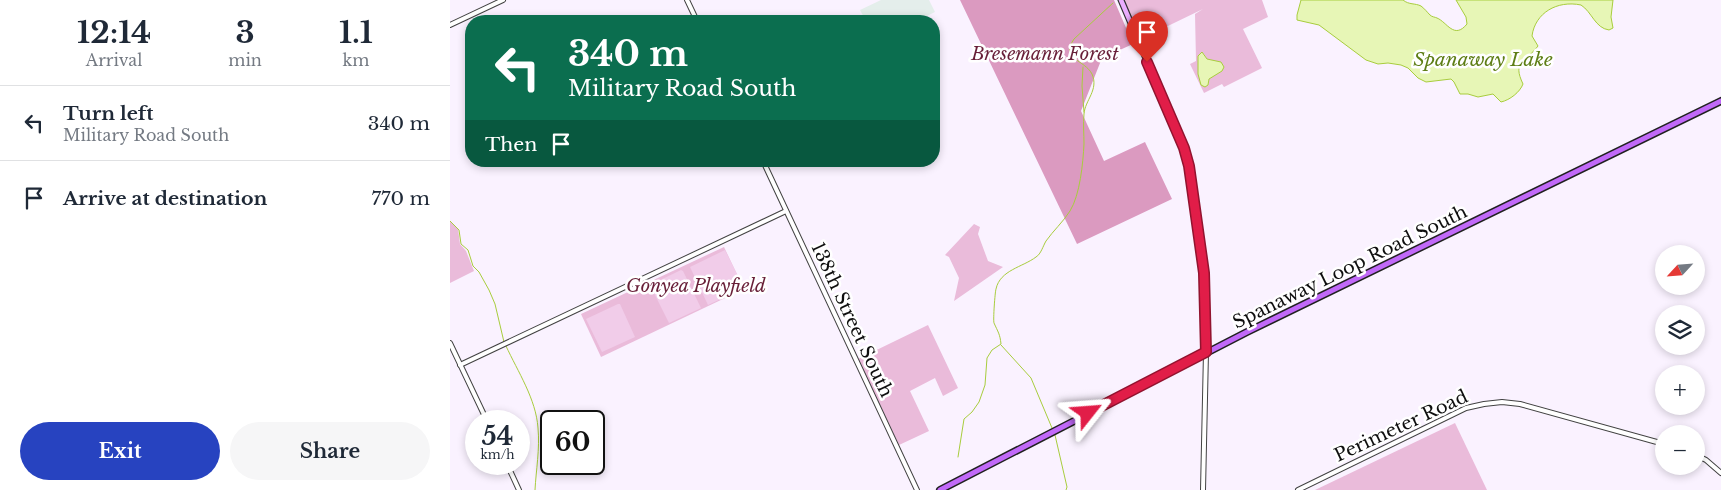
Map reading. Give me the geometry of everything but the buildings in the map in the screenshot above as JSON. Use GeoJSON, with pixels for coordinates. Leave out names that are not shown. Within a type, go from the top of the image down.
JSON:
{"type":"FeatureCollection","features":[{"type":"Feature","properties":{"kind":"main road"},"geometry":{"type":"LineString","coordinates":[[1121,0],[1184,148],[1189,166],[1204,273],[1206,352]]}},
{"type":"Feature","properties":{"kind":"main road","name":"Spanaway Loop Road South"},"geometry":{"type":"LineString","coordinates":[[940,490],[1206,352],[1721,101]]}},
{"type":"Feature","properties":{"kind":"street"},"geometry":{"type":"LineString","coordinates":[[471,15],[503,0]]}},
{"type":"Feature","properties":{"kind":"street"},"geometry":{"type":"LineString","coordinates":[[687,0],[694,15]]}},
{"type":"Feature","properties":{"kind":"street"},"geometry":{"type":"LineString","coordinates":[[450,25],[465,18]]}},
{"type":"Feature","properties":{"kind":"street","name":"138th Street South"},"geometry":{"type":"LineString","coordinates":[[766,167],[917,490]]}},
{"type":"Feature","properties":{"kind":"street"},"geometry":{"type":"LineString","coordinates":[[460,365],[786,211]]}},
{"type":"Feature","properties":{"kind":"street"},"geometry":{"type":"LineString","coordinates":[[450,343],[482,410]]}},
{"type":"Feature","properties":{"kind":"street"},"geometry":{"type":"LineString","coordinates":[[1203,490],[1206,352]]}},
{"type":"Feature","properties":{"kind":"street","name":"Perimeter Road"},"geometry":{"type":"LineString","coordinates":[[1298,490],[1454,413],[1484,404],[1502,402],[1520,404],[1655,442]]}},
{"type":"Feature","properties":{"kind":"street"},"geometry":{"type":"LineString","coordinates":[[1705,460],[1721,473]]}},
{"type":"Feature","properties":{"kind":"street"},"geometry":{"type":"LineString","coordinates":[[512,475],[519,490]]}},
{"type":"Feature","properties":{"kind":"shaded area"},"geometry":{"type":"Polygon","coordinates":[[[881,0],[929,0],[935,12],[929,15],[863,15],[860,10],[881,0]]]}},
{"type":"Feature","properties":{"kind":"shaded area"},"geometry":{"type":"Polygon","coordinates":[[[725,250],[744,288],[708,305],[690,267],[725,250]]]}},
{"type":"Feature","properties":{"kind":"shaded area"},"geometry":{"type":"Polygon","coordinates":[[[681,270],[701,308],[669,323],[650,285],[681,270]]]}},
{"type":"Feature","properties":{"kind":"shaded area"},"geometry":{"type":"Polygon","coordinates":[[[620,304],[635,337],[602,352],[586,319],[620,304]]]}},
{"type":"Feature","properties":{"kind":"green space","name":"Bresemann Forest"},"geometry":{"type":"Polygon","coordinates":[[[960,0],[1114,0],[1133,44],[1102,58],[1081,111],[1104,161],[1145,142],[1172,199],[1077,244],[960,0]]]}},
{"type":"Feature","properties":{"kind":"green space"},"geometry":{"type":"Polygon","coordinates":[[[1124,0],[1262,0],[1268,17],[1243,29],[1262,68],[1224,87],[1222,84],[1204,93],[1190,64],[1196,61],[1195,14],[1203,9],[1141,39],[1124,0]],[[1204,54],[1198,56],[1198,74],[1208,85],[1209,79],[1214,75],[1204,54]]]}},
{"type":"Feature","properties":{"kind":"green space"},"geometry":{"type":"Polygon","coordinates":[[[450,221],[458,229],[460,244],[466,251],[474,271],[450,283],[450,221]]]}},
{"type":"Feature","properties":{"kind":"green space"},"geometry":{"type":"Polygon","coordinates":[[[974,224],[980,227],[978,234],[988,261],[1003,267],[954,301],[959,278],[949,257],[945,255],[974,224]]]}},
{"type":"Feature","properties":{"kind":"green space","name":"Gonyea Playfield"},"geometry":{"type":"Polygon","coordinates":[[[724,247],[744,289],[601,357],[581,314],[724,247]]]}},
{"type":"Feature","properties":{"kind":"green space"},"geometry":{"type":"Polygon","coordinates":[[[928,325],[958,388],[943,396],[935,378],[910,391],[929,431],[899,445],[858,359],[928,325]]]}},
{"type":"Feature","properties":{"kind":"green space"},"geometry":{"type":"Polygon","coordinates":[[[1455,423],[1487,490],[1315,490],[1455,423]]]}},
{"type":"Feature","properties":{"kind":"water","name":"Spanaway Lake"},"geometry":{"type":"Polygon","coordinates":[[[1301,0],[1403,0],[1421,6],[1431,16],[1441,20],[1454,30],[1458,30],[1467,24],[1466,17],[1456,0],[1613,0],[1611,17],[1613,28],[1609,30],[1604,29],[1581,5],[1564,5],[1549,10],[1542,15],[1534,28],[1532,36],[1538,46],[1519,66],[1522,87],[1511,98],[1501,102],[1493,94],[1478,97],[1460,94],[1451,79],[1426,82],[1401,65],[1378,64],[1366,60],[1319,25],[1297,20],[1301,0]]]}},
{"type":"Feature","properties":{"kind":"water"},"geometry":{"type":"Polygon","coordinates":[[[1202,52],[1207,59],[1221,62],[1224,67],[1222,71],[1209,79],[1208,85],[1205,87],[1201,85],[1198,74],[1198,56],[1202,52]]]}},
{"type":"Feature","properties":{"kind":"waterway"},"geometry":{"type":"LineString","coordinates":[[958,457],[964,419],[979,402],[985,385],[987,358],[992,350],[1001,344],[994,323],[994,306],[998,283],[1007,273],[1038,256],[1046,241],[1070,211],[1076,196],[1083,160],[1084,114],[1093,90],[1094,80],[1089,69],[1072,55],[1070,46],[1074,39],[1113,3]]}},
{"type":"Feature","properties":{"kind":"waterway"},"geometry":{"type":"LineString","coordinates":[[1083,67],[1084,112]]}},
{"type":"Feature","properties":{"kind":"waterway"},"geometry":{"type":"LineString","coordinates":[[450,221],[459,230],[461,244],[468,250],[473,266],[479,272],[489,290],[495,304],[504,342]]}},
{"type":"Feature","properties":{"kind":"waterway"},"geometry":{"type":"LineString","coordinates":[[1001,345],[1031,378],[1052,428]]}},
{"type":"Feature","properties":{"kind":"waterway"},"geometry":{"type":"LineString","coordinates":[[506,346],[526,386],[537,417],[539,444],[535,490]]}},
{"type":"Feature","properties":{"kind":"waterway"},"geometry":{"type":"LineString","coordinates":[[1055,435],[1067,487],[1066,490]]}},
{"type":"Feature","properties":{"kind":"route"},"geometry":{"type":"LineString","coordinates":[[1088,413],[1206,352],[1204,273],[1189,166],[1184,148],[1147,62]]}}]}
